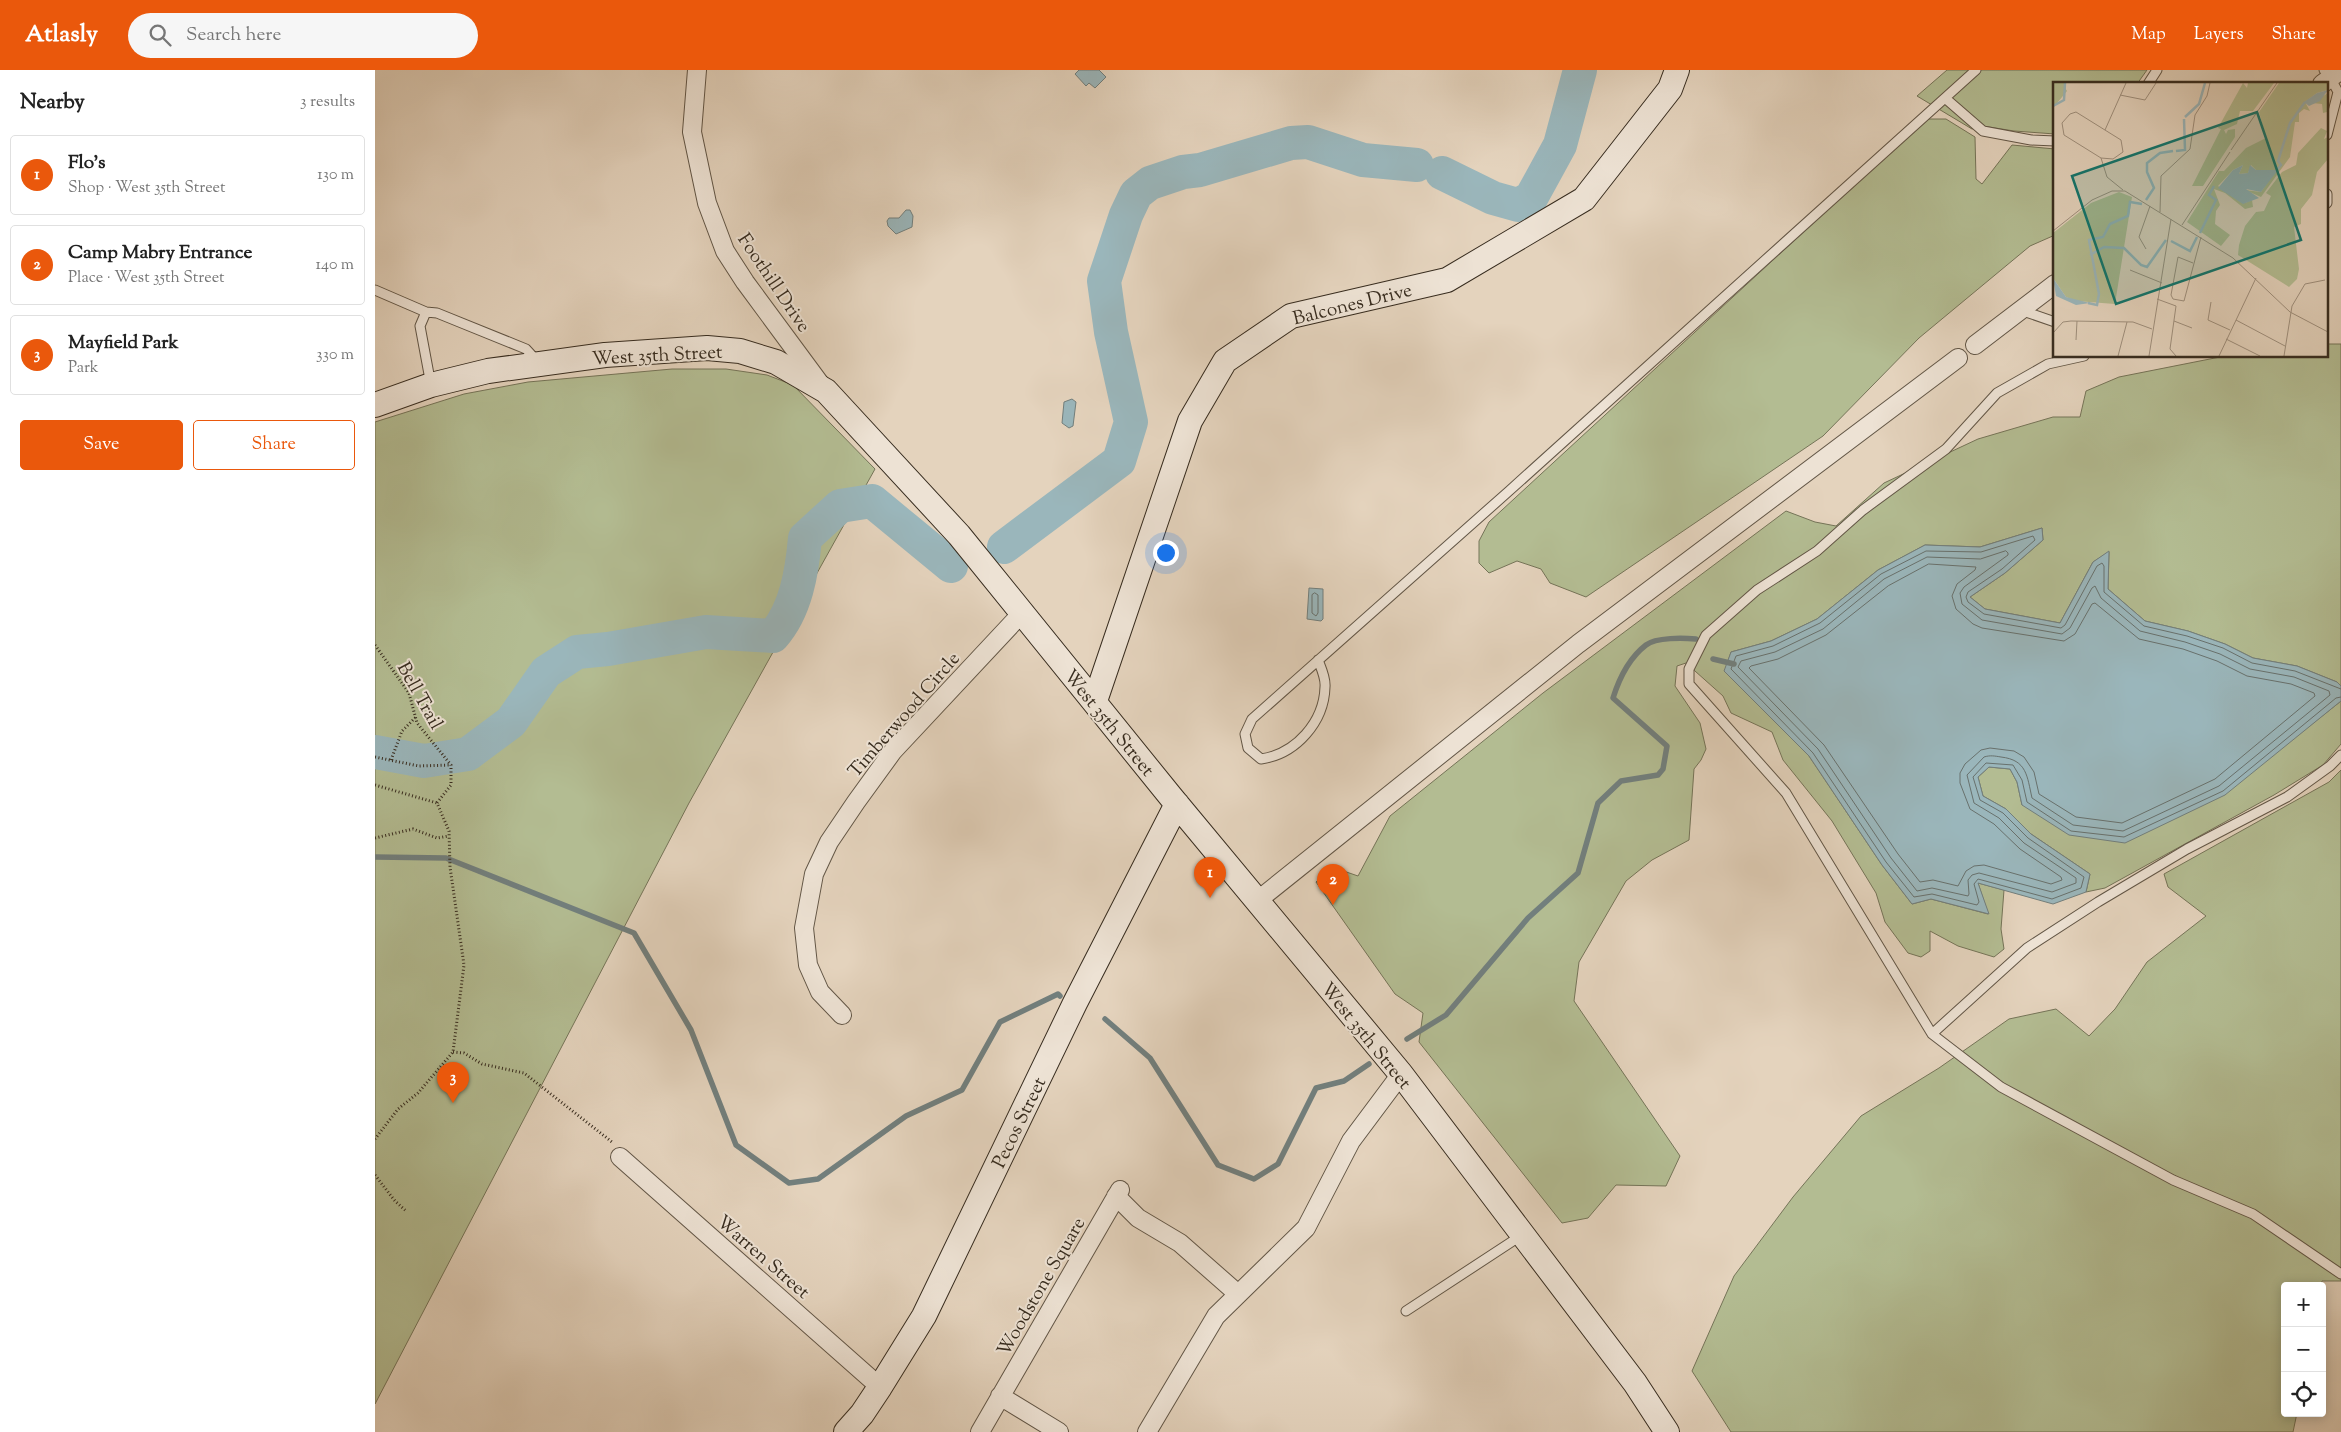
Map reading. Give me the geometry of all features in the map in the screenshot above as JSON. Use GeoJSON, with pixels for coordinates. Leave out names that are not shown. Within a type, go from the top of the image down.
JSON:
{"type":"FeatureCollection","features":[{"type":"Feature","properties":{"kind":"street","name":"Foothill Drive"},"geometry":{"type":"LineString","coordinates":[[697,70],[692,132],[707,203],[725,251],[745,282],[826,391]]}},
{"type":"Feature","properties":{"kind":"street","name":"Balcones Drive"},"geometry":{"type":"LineString","coordinates":[[1095,701],[1190,422],[1225,361],[1291,316],[1447,280],[1584,199],[1671,89],[1677,70]]}},
{"type":"Feature","properties":{"kind":"street"},"geometry":{"type":"LineString","coordinates":[[1975,345],[2053,285]]}},
{"type":"Feature","properties":{"kind":"street","name":"West 35th Street"},"geometry":{"type":"LineString","coordinates":[[375,404],[431,385],[488,372],[605,356],[707,348],[740,351],[776,362],[826,391],[959,535],[1177,804],[1401,1074],[1635,1383],[1667,1432]]}},
{"type":"Feature","properties":{"kind":"street"},"geometry":{"type":"LineString","coordinates":[[1257,901],[1578,644],[1958,358]]}},
{"type":"Feature","properties":{"kind":"street","name":"Timberwood Circle"},"geometry":{"type":"LineString","coordinates":[[842,1015],[820,992],[808,965],[804,928],[814,874],[829,842],[855,802],[893,751],[1022,613]]}},
{"type":"Feature","properties":{"kind":"street","name":"Pecos Street"},"geometry":{"type":"LineString","coordinates":[[846,1432],[862,1414],[924,1316],[1075,1003],[1177,804]]}},
{"type":"Feature","properties":{"kind":"street"},"geometry":{"type":"LineString","coordinates":[[1147,1432],[1216,1316],[1306,1228],[1351,1141],[1401,1074]]}},
{"type":"Feature","properties":{"kind":"street","name":"Warren Street"},"geometry":{"type":"LineString","coordinates":[[619,1158],[880,1387]]}},
{"type":"Feature","properties":{"kind":"street","name":"Woodstone Square"},"geometry":{"type":"LineString","coordinates":[[980,1432],[1118,1193],[1138,1218],[1180,1243],[1239,1294]]}},
{"type":"Feature","properties":{"kind":"street"},"geometry":{"type":"LineString","coordinates":[[1001,1396],[1059,1432]]}},
{"type":"Feature","properties":{"kind":"lane"},"geometry":{"type":"LineString","coordinates":[[1318,660],[1326,685],[1321,709],[1313,726],[1299,743],[1273,757],[1261,758],[1248,748],[1245,734],[1252,719],[1976,70]]}},
{"type":"Feature","properties":{"kind":"lane"},"geometry":{"type":"LineString","coordinates":[[2149,82],[2157,70]]}},
{"type":"Feature","properties":{"kind":"lane"},"geometry":{"type":"LineString","coordinates":[[2329,75],[2338,92],[2329,127]]}},
{"type":"Feature","properties":{"kind":"lane"},"geometry":{"type":"LineString","coordinates":[[1945,98],[1983,131],[2031,140],[2053,140]]}},
{"type":"Feature","properties":{"kind":"lane"},"geometry":{"type":"LineString","coordinates":[[375,290],[425,312],[437,313],[526,349],[540,365]]}},
{"type":"Feature","properties":{"kind":"lane"},"geometry":{"type":"LineString","coordinates":[[2020,310],[2053,321]]}},
{"type":"Feature","properties":{"kind":"lane"},"geometry":{"type":"LineString","coordinates":[[425,312],[421,326],[431,385]]}},
{"type":"Feature","properties":{"kind":"lane"},"geometry":{"type":"LineString","coordinates":[[2075,358],[2048,364],[1997,393],[1946,449],[1863,510],[1817,551],[1757,590],[1706,636],[1689,669],[1689,684],[1787,793],[1932,1034],[2001,1087],[2173,1180],[2253,1214],[2341,1274]]}},
{"type":"Feature","properties":{"kind":"lane"},"geometry":{"type":"LineString","coordinates":[[1932,1034],[2027,948],[2098,902],[2187,850],[2287,797],[2330,766],[2341,755]]}},
{"type":"Feature","properties":{"kind":"lane"},"geometry":{"type":"LineString","coordinates":[[1406,1311],[1522,1235]]}},
{"type":"Feature","properties":{"kind":"path","name":"Bell Trail"},"geometry":{"type":"LineString","coordinates":[[375,645],[409,692],[417,723],[451,765]]}},
{"type":"Feature","properties":{"kind":"path"},"geometry":{"type":"LineString","coordinates":[[391,760],[402,731],[416,717]]}},
{"type":"Feature","properties":{"kind":"path"},"geometry":{"type":"LineString","coordinates":[[375,757],[419,766],[451,765],[451,785],[437,803]]}},
{"type":"Feature","properties":{"kind":"path"},"geometry":{"type":"LineString","coordinates":[[375,785],[437,803]]}},
{"type":"Feature","properties":{"kind":"path"},"geometry":{"type":"LineString","coordinates":[[375,1139],[398,1109],[418,1093],[453,1052],[464,965],[450,867],[449,836],[437,803]]}},
{"type":"Feature","properties":{"kind":"path"},"geometry":{"type":"LineString","coordinates":[[375,838],[413,829],[437,838],[449,836]]}},
{"type":"Feature","properties":{"kind":"path"},"geometry":{"type":"LineString","coordinates":[[453,1052],[464,1054],[482,1064],[524,1073],[618,1147],[619,1158]]}},
{"type":"Feature","properties":{"kind":"path"},"geometry":{"type":"LineString","coordinates":[[375,1175],[395,1201],[406,1211]]}},
{"type":"Feature","properties":{"kind":"green space"},"geometry":{"type":"Polygon","coordinates":[[[1947,70],[2147,70],[2138,82],[2053,82],[2053,134],[2014,131],[1983,126],[1972,129],[1917,96],[1947,70]]]}},
{"type":"Feature","properties":{"kind":"green space"},"geometry":{"type":"Polygon","coordinates":[[[1926,119],[1946,119],[1975,137],[1976,179],[1982,184],[2012,145],[2053,149],[2053,236],[2030,246],[1919,338],[1823,436],[1586,597],[1550,583],[1541,569],[1517,561],[1489,573],[1479,563],[1479,541],[1489,522],[1926,119]]]}},
{"type":"Feature","properties":{"kind":"green space"},"geometry":{"type":"Polygon","coordinates":[[[2329,344],[2341,344],[2341,686],[2337,682],[2297,666],[2253,658],[2225,644],[2188,631],[2145,621],[2108,589],[2109,552],[2093,562],[2060,623],[1985,609],[1970,597],[2005,573],[2043,540],[2042,528],[1980,547],[1925,545],[1878,570],[1817,619],[1771,641],[1731,652],[1725,671],[1809,756],[1882,865],[1912,904],[1931,899],[1988,914],[1978,883],[2004,890],[2001,929],[2004,949],[1994,957],[1958,946],[1930,931],[1930,951],[1921,957],[1908,953],[1885,922],[1876,893],[1832,821],[1783,760],[1772,732],[1731,713],[1723,696],[1686,663],[1677,666],[1675,686],[1700,723],[1706,749],[1694,769],[1689,840],[1652,860],[1626,881],[1579,962],[1574,1001],[1680,1156],[1666,1186],[1616,1185],[1588,1218],[1562,1223],[1419,1042],[1423,1013],[1395,994],[1316,882],[1332,867],[1358,876],[1390,816],[1543,693],[1786,511],[1815,522],[1836,526],[1884,483],[1978,439],[2053,417],[2080,417],[2086,391],[2119,377],[2215,358],[2329,358],[2329,344]]]}},
{"type":"Feature","properties":{"kind":"green space"},"geometry":{"type":"Polygon","coordinates":[[[672,369],[726,369],[767,375],[793,385],[875,469],[689,803],[375,1404],[375,422],[464,394],[528,382],[672,369]]]}},
{"type":"Feature","properties":{"kind":"green space"},"geometry":{"type":"Polygon","coordinates":[[[2341,701],[2341,744],[2323,765],[2274,795],[2105,888],[2086,892],[2090,874],[2031,834],[2006,809],[1983,796],[1978,777],[1989,767],[2010,769],[2017,782],[2022,805],[2284,746],[2341,701]]]}},
{"type":"Feature","properties":{"kind":"green space"},"geometry":{"type":"Polygon","coordinates":[[[2341,770],[2341,1281],[2281,1282],[2281,1417],[2296,1417],[2293,1432],[1731,1432],[1692,1371],[1734,1276],[1793,1197],[1861,1116],[1939,1068],[2009,1019],[2056,1009],[2089,1036],[2115,1009],[2147,962],[2206,916],[2168,887],[2164,874],[2329,782],[2341,770]]]}},
{"type":"Feature","properties":{"kind":"water"},"geometry":{"type":"Polygon","coordinates":[[[1079,70],[1099,70],[1106,77],[1095,88],[1089,83],[1086,86],[1075,74],[1079,70]]]}},
{"type":"Feature","properties":{"kind":"water"},"geometry":{"type":"Polygon","coordinates":[[[906,210],[910,210],[913,216],[912,227],[896,234],[888,226],[887,221],[889,218],[899,218],[906,210]]]}},
{"type":"Feature","properties":{"kind":"water"},"geometry":{"type":"Polygon","coordinates":[[[1072,399],[1076,402],[1073,426],[1069,428],[1062,423],[1064,402],[1072,399]]]}},
{"type":"Feature","properties":{"kind":"water"},"geometry":{"type":"Polygon","coordinates":[[[2042,528],[2043,540],[2005,573],[1970,597],[1985,609],[2060,623],[2093,562],[2109,551],[2108,589],[2145,621],[2188,631],[2225,644],[2253,658],[2297,666],[2337,682],[2341,686],[2341,701],[2225,795],[2125,843],[2069,835],[2022,805],[2017,782],[2010,769],[1989,767],[1978,777],[1983,796],[2006,809],[2031,834],[2090,874],[2086,892],[2053,904],[1978,883],[1989,914],[1931,899],[1912,904],[1882,865],[1809,756],[1724,671],[1731,652],[1771,641],[1817,619],[1878,570],[1925,545],[1980,547],[2042,528]]]}},
{"type":"Feature","properties":{"kind":"water"},"geometry":{"type":"Polygon","coordinates":[[[1309,588],[1323,589],[1323,619],[1321,621],[1307,619],[1309,588]]]}},
{"type":"Feature","properties":{"kind":"waterway"},"geometry":{"type":"LineString","coordinates":[[1442,173],[1493,198],[1518,205],[1531,198],[1560,145],[1580,70]]}},
{"type":"Feature","properties":{"kind":"waterway"},"geometry":{"type":"LineString","coordinates":[[1004,547],[1119,461],[1131,422],[1111,332],[1104,281],[1126,215],[1136,194],[1150,183],[1183,172],[1200,170],[1291,143],[1308,142],[1363,160],[1417,165]]}},
{"type":"Feature","properties":{"kind":"waterway"},"geometry":{"type":"LineString","coordinates":[[375,752],[424,761],[468,754],[511,722],[546,672],[577,652],[608,649],[706,632],[773,636],[781,626],[797,590],[805,538],[840,506],[872,501],[951,566]]}},
{"type":"Feature","properties":{"kind":"waterway"},"geometry":{"type":"LineString","coordinates":[[1407,1039],[1446,1015],[1528,918],[1578,873],[1598,803],[1621,781],[1658,775],[1663,769],[1667,746],[1613,698],[1625,669],[1646,645],[1663,639],[1696,639]]}},
{"type":"Feature","properties":{"kind":"waterway"},"geometry":{"type":"LineString","coordinates":[[1713,659],[1734,664]]}},
{"type":"Feature","properties":{"kind":"waterway"},"geometry":{"type":"LineString","coordinates":[[375,857],[446,858],[634,933],[691,1030],[736,1145],[789,1183],[818,1179],[906,1116],[962,1090],[1000,1022],[1058,994],[1060,996]]}},
{"type":"Feature","properties":{"kind":"waterway"},"geometry":{"type":"LineString","coordinates":[[1105,1019],[1150,1058],[1218,1165],[1254,1179],[1278,1164],[1316,1088],[1344,1081],[1369,1064]]}},
{"type":"Feature","properties":{"kind":"place","name":"Flo's"},"geometry":{"type":"Point","coordinates":[1210,898]}},
{"type":"Feature","properties":{"kind":"place","name":"Camp Mabry Entrance"},"geometry":{"type":"Point","coordinates":[1333,905]}},
{"type":"Feature","properties":{"kind":"place","name":"Mayfield Park"},"geometry":{"type":"Point","coordinates":[453,1103]}}]}
